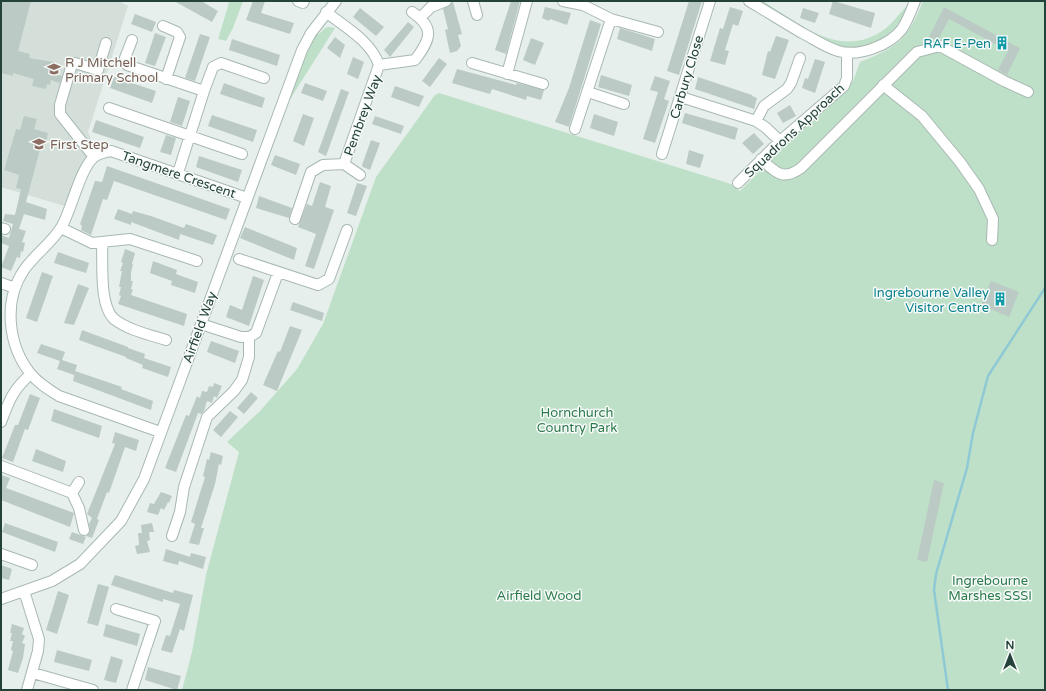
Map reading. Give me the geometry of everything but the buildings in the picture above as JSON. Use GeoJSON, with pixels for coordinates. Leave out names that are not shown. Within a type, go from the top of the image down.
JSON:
{"type":"FeatureCollection","features":[{"type":"Feature","properties":{"kind":"street"},"geometry":{"type":"LineString","coordinates":[[298,1],[303,3],[304,1]]}},
{"type":"Feature","properties":{"kind":"street","name":"Airfield Way"},"geometry":{"type":"LineString","coordinates":[[1,599],[52,581],[80,564],[121,521],[144,478],[302,50],[326,12],[336,1]]}},
{"type":"Feature","properties":{"kind":"street","name":"Pembrey Way"},"geometry":{"type":"LineString","coordinates":[[379,65],[415,60],[428,43],[428,26],[416,14],[446,1]]}},
{"type":"Feature","properties":{"kind":"street"},"geometry":{"type":"LineString","coordinates":[[473,1],[477,15]]}},
{"type":"Feature","properties":{"kind":"street"},"geometry":{"type":"LineString","coordinates":[[507,74],[527,1]]}},
{"type":"Feature","properties":{"kind":"street"},"geometry":{"type":"LineString","coordinates":[[563,1],[583,3],[611,19],[658,32]]}},
{"type":"Feature","properties":{"kind":"street","name":"Carbury Close"},"geometry":{"type":"LineString","coordinates":[[662,154],[710,1]]}},
{"type":"Feature","properties":{"kind":"street"},"geometry":{"type":"LineString","coordinates":[[749,1],[828,47],[847,53],[868,50],[891,38],[900,30],[915,1]]}},
{"type":"Feature","properties":{"kind":"street","name":"Pembrey Way"},"geometry":{"type":"LineString","coordinates":[[326,12],[364,42],[375,54],[379,65],[344,164]]}},
{"type":"Feature","properties":{"kind":"street"},"geometry":{"type":"LineString","coordinates":[[575,130],[611,19]]}},
{"type":"Feature","properties":{"kind":"street"},"geometry":{"type":"LineString","coordinates":[[163,26],[177,32],[180,37],[166,79]]}},
{"type":"Feature","properties":{"kind":"street"},"geometry":{"type":"LineString","coordinates":[[132,40],[125,58],[127,65],[204,92]]}},
{"type":"Feature","properties":{"kind":"street"},"geometry":{"type":"LineString","coordinates":[[106,43],[98,70],[80,64],[72,64],[60,105],[60,114],[94,157],[86,166],[71,208],[61,228],[33,257],[23,271],[15,288],[12,300],[11,328],[20,359],[31,374],[44,387],[58,396],[160,432]]}},
{"type":"Feature","properties":{"kind":"street"},"geometry":{"type":"LineString","coordinates":[[761,159],[778,174],[792,174],[801,168],[917,52],[940,46],[1004,81],[1028,92]]}},
{"type":"Feature","properties":{"kind":"street","name":"Squadrons Approach"},"geometry":{"type":"LineString","coordinates":[[738,183],[780,141],[844,86],[847,78],[847,53]]}},
{"type":"Feature","properties":{"kind":"street"},"geometry":{"type":"LineString","coordinates":[[756,121],[764,106],[786,89],[791,83],[800,58]]}},
{"type":"Feature","properties":{"kind":"street"},"geometry":{"type":"LineString","coordinates":[[178,173],[212,67],[221,63],[264,78]]}},
{"type":"Feature","properties":{"kind":"street"},"geometry":{"type":"LineString","coordinates":[[472,63],[543,84]]}},
{"type":"Feature","properties":{"kind":"street"},"geometry":{"type":"LineString","coordinates":[[883,85],[922,116],[960,162],[979,189],[993,219],[992,240]]}},
{"type":"Feature","properties":{"kind":"street"},"geometry":{"type":"LineString","coordinates":[[588,92],[624,104]]}},
{"type":"Feature","properties":{"kind":"street"},"geometry":{"type":"LineString","coordinates":[[680,97],[756,121],[780,141]]}},
{"type":"Feature","properties":{"kind":"street"},"geometry":{"type":"LineString","coordinates":[[109,108],[152,127],[190,135],[242,154]]}},
{"type":"Feature","properties":{"kind":"street","name":"Tangmere Crescent"},"geometry":{"type":"LineString","coordinates":[[94,157],[111,151],[247,198]]}},
{"type":"Feature","properties":{"kind":"street","name":"Pembrey Way"},"geometry":{"type":"LineString","coordinates":[[295,219],[311,172],[323,165],[344,164],[360,175]]}},
{"type":"Feature","properties":{"kind":"street"},"geometry":{"type":"LineString","coordinates":[[61,228],[92,243],[130,239],[197,261]]}},
{"type":"Feature","properties":{"kind":"street"},"geometry":{"type":"LineString","coordinates":[[240,259],[278,273],[318,285],[329,279],[347,230]]}},
{"type":"Feature","properties":{"kind":"street"},"geometry":{"type":"LineString","coordinates":[[102,243],[105,297],[110,314],[122,324],[166,340]]}},
{"type":"Feature","properties":{"kind":"street"},"geometry":{"type":"LineString","coordinates":[[201,324],[241,337],[248,337],[256,333],[278,273]]}},
{"type":"Feature","properties":{"kind":"street"},"geometry":{"type":"LineString","coordinates":[[1,283],[15,288]]}},
{"type":"Feature","properties":{"kind":"street"},"geometry":{"type":"LineString","coordinates":[[172,536],[180,512],[184,487],[207,417],[234,392],[242,380],[249,357],[248,337]]}},
{"type":"Feature","properties":{"kind":"street"},"geometry":{"type":"LineString","coordinates":[[1,422],[12,394],[31,374]]}},
{"type":"Feature","properties":{"kind":"street"},"geometry":{"type":"LineString","coordinates":[[1,466],[72,493],[79,508],[84,530]]}},
{"type":"Feature","properties":{"kind":"street"},"geometry":{"type":"LineString","coordinates":[[72,493],[79,482]]}},
{"type":"Feature","properties":{"kind":"street"},"geometry":{"type":"LineString","coordinates":[[1,554],[32,566]]}},
{"type":"Feature","properties":{"kind":"street"},"geometry":{"type":"LineString","coordinates":[[24,591],[39,639],[33,673],[27,690]]}},
{"type":"Feature","properties":{"kind":"street"},"geometry":{"type":"LineString","coordinates":[[116,609],[155,621],[132,690]]}},
{"type":"Feature","properties":{"kind":"street"},"geometry":{"type":"LineString","coordinates":[[33,673],[93,690]]}},
{"type":"Feature","properties":{"kind":"shaded area","name":"R J Mitchell Primary School"},"geometry":{"type":"Polygon","coordinates":[[[1,1],[119,1],[128,6],[88,132],[98,155],[94,157],[71,208],[1,187],[1,1]]]}},
{"type":"Feature","properties":{"kind":"green space"},"geometry":{"type":"Polygon","coordinates":[[[227,1],[243,1],[233,28],[226,41],[218,39],[229,3],[227,1]]]}},
{"type":"Feature","properties":{"kind":"green space"},"geometry":{"type":"Polygon","coordinates":[[[757,1],[763,1],[791,20],[821,36],[837,40],[853,41],[869,38],[885,29],[908,5],[903,17],[896,27],[886,36],[865,46],[849,49],[827,43],[815,37],[757,1]]]}},
{"type":"Feature","properties":{"kind":"green space","name":"Hornchurch Country Park"},"geometry":{"type":"Polygon","coordinates":[[[923,1],[1045,1],[1045,690],[182,690],[192,652],[206,575],[239,452],[227,442],[260,411],[297,369],[323,324],[376,177],[435,95],[439,93],[731,184],[740,191],[756,175],[770,156],[853,81],[860,62],[884,51],[900,40],[918,14],[923,1]]]}},
{"type":"Feature","properties":{"kind":"green space"},"geometry":{"type":"Polygon","coordinates":[[[325,28],[335,28],[289,101],[261,178],[302,63],[317,33],[319,34],[325,28]]]}},
{"type":"Feature","properties":{"kind":"waterway"},"geometry":{"type":"LineString","coordinates":[[948,690],[934,590],[936,574],[967,468],[973,433],[988,376],[1045,288]]}},
{"type":"Feature","properties":{"kind":"place","name":"RAF E-Pen"},"geometry":{"type":"Point","coordinates":[1002,43]}},
{"type":"Feature","properties":{"kind":"place","name":"R J Mitchell Primary School"},"geometry":{"type":"Point","coordinates":[54,69]}},
{"type":"Feature","properties":{"kind":"place","name":"First Step"},"geometry":{"type":"Point","coordinates":[39,144]}},
{"type":"Feature","properties":{"kind":"place","name":"Ingrebourne Valley Visitor Centre"},"geometry":{"type":"Point","coordinates":[1000,299]}},
{"type":"Feature","properties":{"kind":"park label","name":"Ingrebourne Marshes SSSI"},"geometry":{"type":"Point","coordinates":[990,588]}},
{"type":"Feature","properties":{"kind":"park label","name":"Airfield Wood"},"geometry":{"type":"Point","coordinates":[539,595]}}]}
